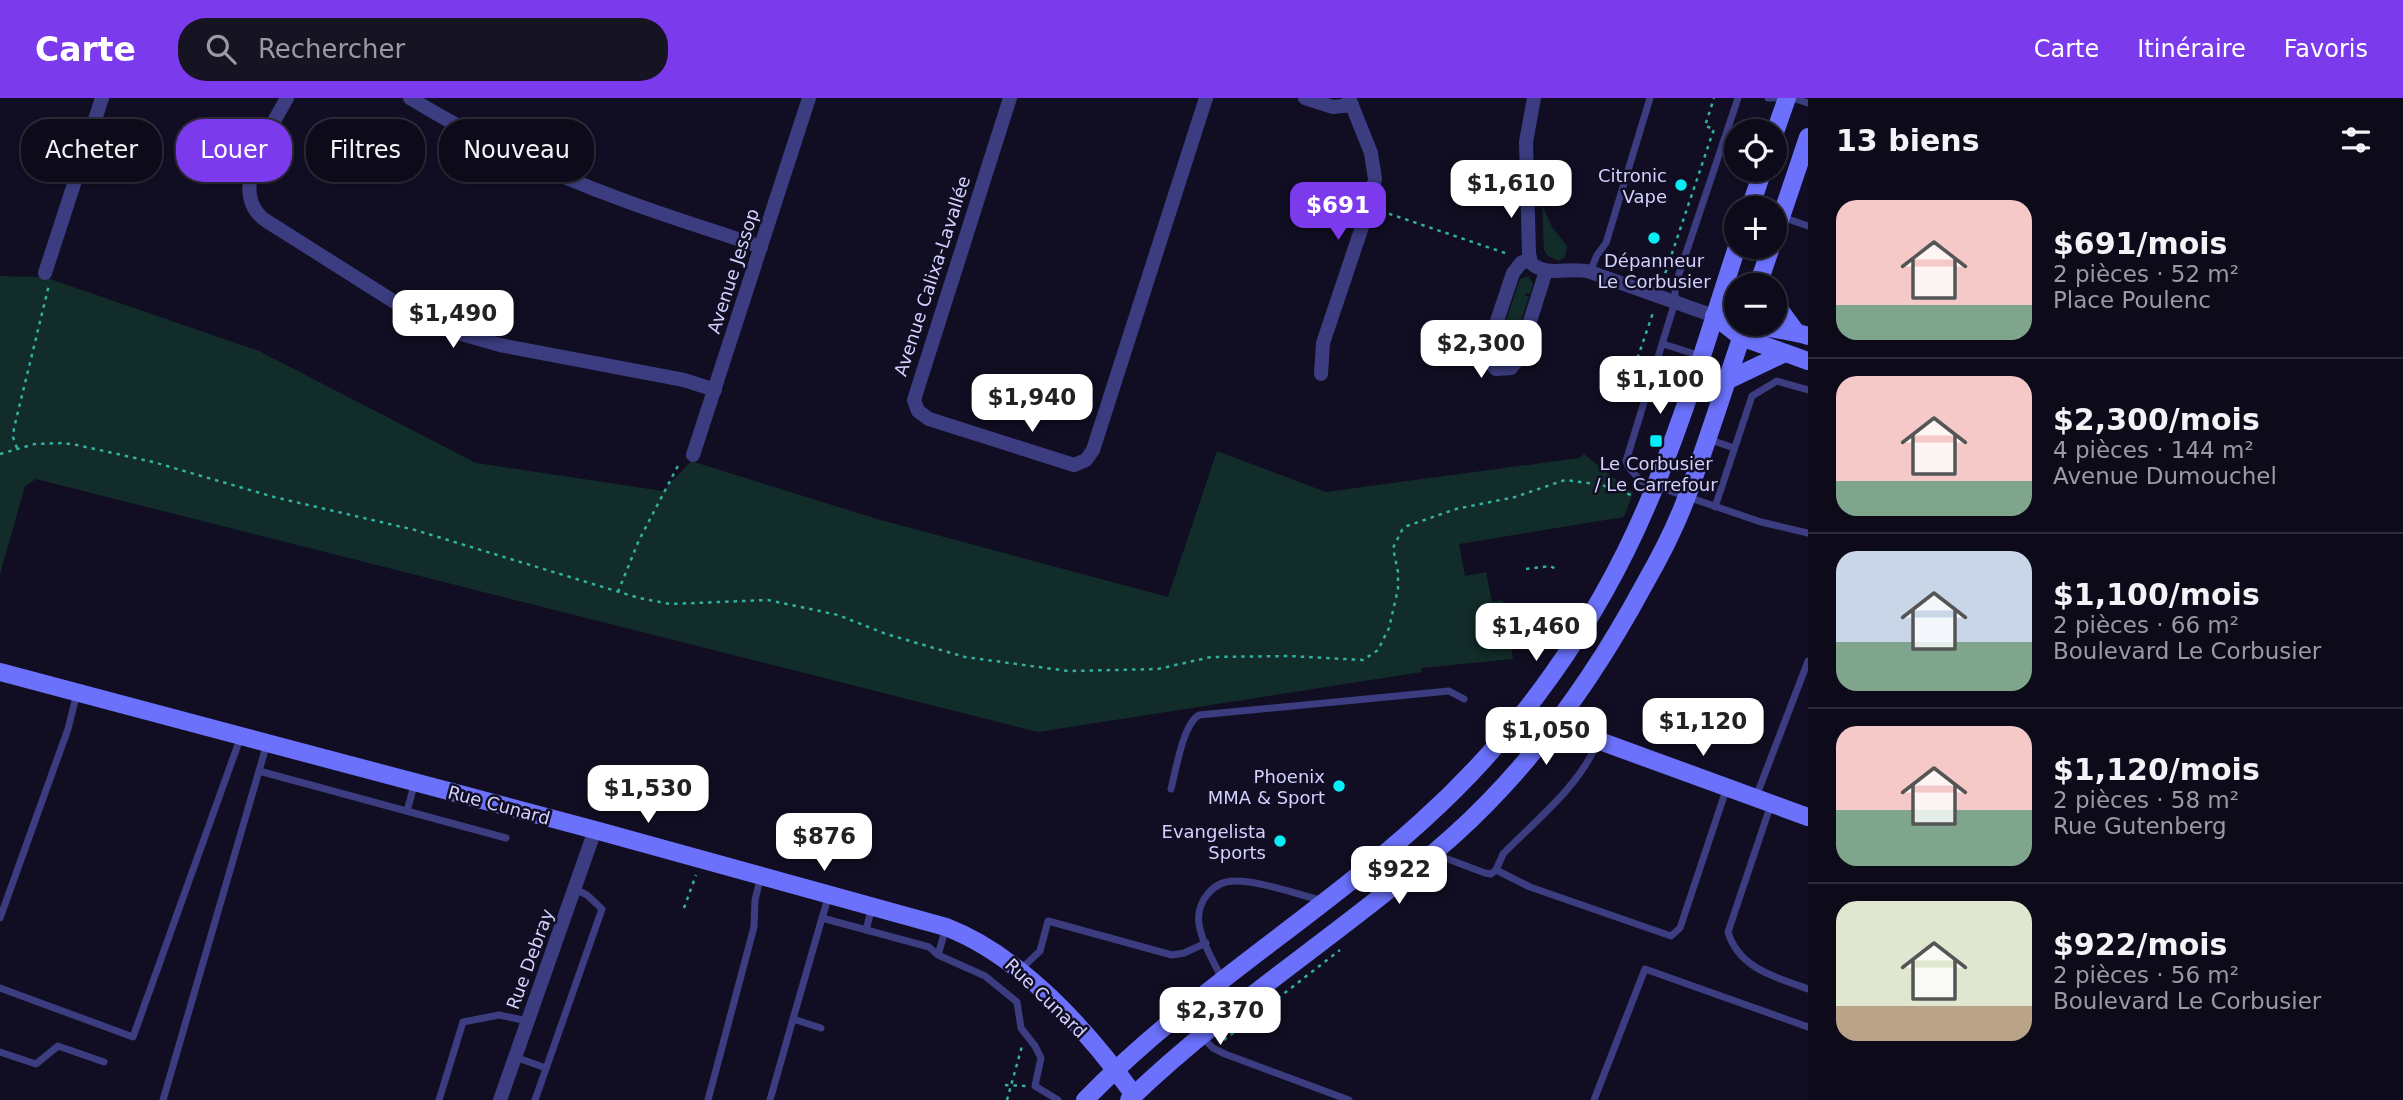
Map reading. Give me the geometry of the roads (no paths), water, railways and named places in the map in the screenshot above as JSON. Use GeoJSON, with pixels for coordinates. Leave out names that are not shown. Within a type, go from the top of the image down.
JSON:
{"type":"FeatureCollection","features":[{"type":"Feature","properties":{"kind":"street"},"geometry":{"type":"LineString","coordinates":[[47,277],[103,98]]}},
{"type":"Feature","properties":{"kind":"street"},"geometry":{"type":"LineString","coordinates":[[287,98],[258,156],[248,186],[253,208],[265,220],[412,313],[454,332],[500,345],[684,380],[715,390]]}},
{"type":"Feature","properties":{"kind":"street"},"geometry":{"type":"LineString","coordinates":[[410,98],[498,146],[560,174],[632,204],[761,247]]}},
{"type":"Feature","properties":{"kind":"street","name":"Avenue Jessop"},"geometry":{"type":"LineString","coordinates":[[688,457],[715,390],[807,98]]}},
{"type":"Feature","properties":{"kind":"street","name":"Avenue Calixa-Lavallée"},"geometry":{"type":"LineString","coordinates":[[1010,98],[915,392],[915,404],[921,414],[929,419],[1074,465],[1086,460],[1093,450],[1206,98]]}},
{"type":"Feature","properties":{"kind":"street"},"geometry":{"type":"LineString","coordinates":[[1305,98],[1333,107],[1350,102],[1371,153],[1375,179],[1369,206],[1323,343],[1321,374]]}},
{"type":"Feature","properties":{"kind":"street"},"geometry":{"type":"LineString","coordinates":[[1534,98],[1526,142],[1530,259],[1536,268],[1546,271],[1573,269],[1590,272],[1724,319]]}},
{"type":"Feature","properties":{"kind":"street"},"geometry":{"type":"LineString","coordinates":[[1781,119],[1790,98]]}},
{"type":"Feature","properties":{"kind":"street"},"geometry":{"type":"LineString","coordinates":[[1787,202],[1808,137]]}},
{"type":"Feature","properties":{"kind":"street"},"geometry":{"type":"LineString","coordinates":[[1530,259],[1521,263],[1513,273],[1488,348],[1488,360],[1496,369],[1511,368],[1518,359],[1546,271]]}},
{"type":"Feature","properties":{"kind":"street"},"geometry":{"type":"LineString","coordinates":[[1085,1100],[1140,1047],[1399,842],[1443,802],[1523,713],[1566,654],[1608,585],[1655,486],[1733,259]]}},
{"type":"Feature","properties":{"kind":"street"},"geometry":{"type":"LineString","coordinates":[[1787,317],[1802,334]]}},
{"type":"Feature","properties":{"kind":"street"},"geometry":{"type":"LineString","coordinates":[[1134,1098],[1201,1037],[1437,850],[1498,792],[1556,724],[1591,676],[1657,562],[1687,497],[1741,336]]}},
{"type":"Feature","properties":{"kind":"street"},"geometry":{"type":"LineString","coordinates":[[1759,336],[1785,353],[1808,361]]}},
{"type":"Feature","properties":{"kind":"street"},"geometry":{"type":"LineString","coordinates":[[1726,381],[1785,353]]}},
{"type":"Feature","properties":{"kind":"street","name":"Rue Cunard"},"geometry":{"type":"LineString","coordinates":[[0,672],[595,830],[946,927],[991,948],[1020,970],[1116,1069],[1134,1098]]}},
{"type":"Feature","properties":{"kind":"street"},"geometry":{"type":"LineString","coordinates":[[1523,713],[1808,817]]}},
{"type":"Feature","properties":{"kind":"street","name":"Rue Debray"},"geometry":{"type":"LineString","coordinates":[[500,1100],[595,830]]}},
{"type":"Feature","properties":{"kind":"lane"},"geometry":{"type":"LineString","coordinates":[[1590,272],[1606,243],[1650,98]]}},
{"type":"Feature","properties":{"kind":"lane"},"geometry":{"type":"LineString","coordinates":[[1738,98],[1675,286],[1675,302],[1626,458],[1636,477],[1655,486],[1761,522],[1808,533]]}},
{"type":"Feature","properties":{"kind":"lane"},"geometry":{"type":"LineString","coordinates":[[1768,98],[1779,98]]}},
{"type":"Feature","properties":{"kind":"lane"},"geometry":{"type":"LineString","coordinates":[[1790,98],[1808,103]]}},
{"type":"Feature","properties":{"kind":"lane"},"geometry":{"type":"LineString","coordinates":[[1787,219],[1808,226]]}},
{"type":"Feature","properties":{"kind":"lane"},"geometry":{"type":"LineString","coordinates":[[1662,344],[1701,356]]}},
{"type":"Feature","properties":{"kind":"lane"},"geometry":{"type":"LineString","coordinates":[[1715,507],[1749,400],[1755,392],[1777,381],[1808,390]]}},
{"type":"Feature","properties":{"kind":"lane"},"geometry":{"type":"LineString","coordinates":[[1707,438],[1734,448]]}},
{"type":"Feature","properties":{"kind":"lane"},"geometry":{"type":"LineString","coordinates":[[1808,662],[1763,801],[1728,932],[1736,949],[1754,968],[1808,989]]}},
{"type":"Feature","properties":{"kind":"lane"},"geometry":{"type":"LineString","coordinates":[[1171,789],[1187,730],[1193,718],[1199,715],[1448,691],[1464,699]]}},
{"type":"Feature","properties":{"kind":"lane"},"geometry":{"type":"LineString","coordinates":[[0,918],[68,729],[78,692]]}},
{"type":"Feature","properties":{"kind":"lane"},"geometry":{"type":"LineString","coordinates":[[0,988],[134,1037],[241,736]]}},
{"type":"Feature","properties":{"kind":"lane"},"geometry":{"type":"LineString","coordinates":[[1437,850],[1445,858],[1485,873],[1496,870],[1503,854],[1580,774],[1592,756],[1598,740]]}},
{"type":"Feature","properties":{"kind":"lane"},"geometry":{"type":"LineString","coordinates":[[163,1100],[267,743]]}},
{"type":"Feature","properties":{"kind":"lane"},"geometry":{"type":"LineString","coordinates":[[259,771],[506,838]]}},
{"type":"Feature","properties":{"kind":"lane"},"geometry":{"type":"LineString","coordinates":[[407,811],[415,782]]}},
{"type":"Feature","properties":{"kind":"lane"},"geometry":{"type":"LineString","coordinates":[[1496,870],[1530,887],[1671,936],[1680,928],[1727,787]]}},
{"type":"Feature","properties":{"kind":"lane"},"geometry":{"type":"LineString","coordinates":[[708,1100],[754,927],[755,900],[761,876]]}},
{"type":"Feature","properties":{"kind":"lane"},"geometry":{"type":"LineString","coordinates":[[1223,981],[1198,921],[1200,905],[1208,893],[1219,884],[1236,880],[1325,901]]}},
{"type":"Feature","properties":{"kind":"lane"},"geometry":{"type":"LineString","coordinates":[[535,1100],[602,909],[587,895],[575,889]]}},
{"type":"Feature","properties":{"kind":"lane"},"geometry":{"type":"LineString","coordinates":[[770,1100],[829,894]]}},
{"type":"Feature","properties":{"kind":"lane"},"geometry":{"type":"LineString","coordinates":[[866,930],[873,906]]}},
{"type":"Feature","properties":{"kind":"lane"},"geometry":{"type":"LineString","coordinates":[[822,918],[929,947],[938,955],[985,976],[1014,998],[1021,1028],[1040,1052],[1035,1086],[1058,1100]]}},
{"type":"Feature","properties":{"kind":"lane"},"geometry":{"type":"LineString","coordinates":[[1020,970],[1040,951],[1048,921],[1172,955],[1184,953],[1206,943]]}},
{"type":"Feature","properties":{"kind":"lane"},"geometry":{"type":"LineString","coordinates":[[938,955],[946,927]]}},
{"type":"Feature","properties":{"kind":"lane"},"geometry":{"type":"LineString","coordinates":[[1594,1100],[1645,969],[1808,1027]]}},
{"type":"Feature","properties":{"kind":"lane"},"geometry":{"type":"LineString","coordinates":[[439,1100],[463,1022],[499,1015],[528,1021]]}},
{"type":"Feature","properties":{"kind":"lane"},"geometry":{"type":"LineString","coordinates":[[793,1019],[821,1028]]}},
{"type":"Feature","properties":{"kind":"lane"},"geometry":{"type":"LineString","coordinates":[[1201,1037],[1225,1054],[1349,1100]]}},
{"type":"Feature","properties":{"kind":"lane"},"geometry":{"type":"LineString","coordinates":[[0,1052],[36,1065],[58,1046],[104,1062]]}},
{"type":"Feature","properties":{"kind":"lane"},"geometry":{"type":"LineString","coordinates":[[515,1057],[547,1068]]}},
{"type":"Feature","properties":{"kind":"place","name":"Citronic Vape"},"geometry":{"type":"Point","coordinates":[1681,185]}},
{"type":"Feature","properties":{"kind":"place","name":"Dépanneur Le Corbusier"},"geometry":{"type":"Point","coordinates":[1654,238]}},
{"type":"Feature","properties":{"kind":"place","name":"Le Corbusier / Le Carrefour"},"geometry":{"type":"Point","coordinates":[1656,441]}},
{"type":"Feature","properties":{"kind":"place","name":"Phoenix MMA & Sport"},"geometry":{"type":"Point","coordinates":[1339,786]}},
{"type":"Feature","properties":{"kind":"place","name":"Evangelista Sports"},"geometry":{"type":"Point","coordinates":[1280,841]}}]}
